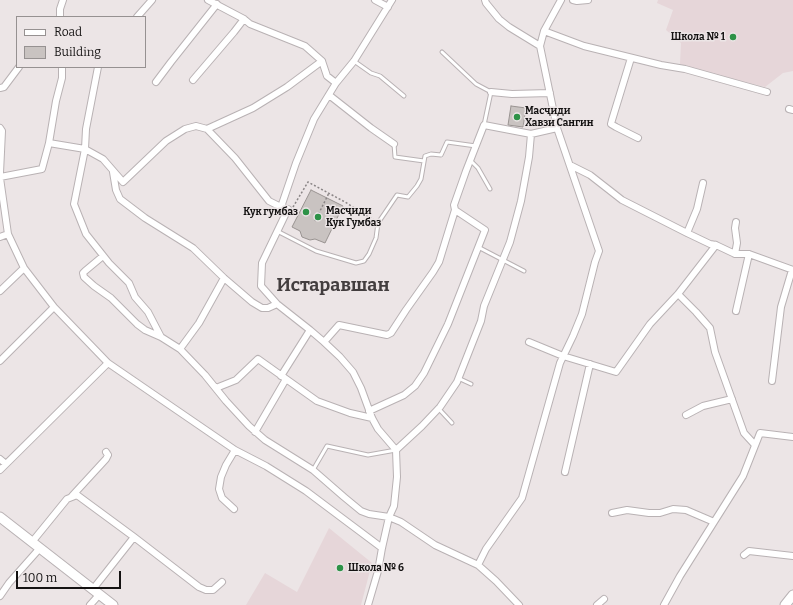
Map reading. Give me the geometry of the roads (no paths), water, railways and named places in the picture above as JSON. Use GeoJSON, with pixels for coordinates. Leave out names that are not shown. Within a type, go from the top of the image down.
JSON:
{"type":"FeatureCollection","features":[{"type":"Feature","properties":{"kind":"main road"},"geometry":{"type":"LineString","coordinates":[[0,517],[113,605]]}},
{"type":"Feature","properties":{"kind":"main road"},"geometry":{"type":"LineString","coordinates":[[785,605],[793,595]]}},
{"type":"Feature","properties":{"kind":"street"},"geometry":{"type":"LineString","coordinates":[[60,16],[63,0]]}},
{"type":"Feature","properties":{"kind":"street"},"geometry":{"type":"LineString","coordinates":[[138,16],[152,0]]}},
{"type":"Feature","properties":{"kind":"street"},"geometry":{"type":"LineString","coordinates":[[208,0],[244,19],[250,24],[306,46],[322,61],[327,76],[336,83]]}},
{"type":"Feature","properties":{"kind":"street"},"geometry":{"type":"LineString","coordinates":[[375,0],[388,6]]}},
{"type":"Feature","properties":{"kind":"street"},"geometry":{"type":"LineString","coordinates":[[281,207],[296,163],[314,119],[336,83],[354,61],[392,0]]}},
{"type":"Feature","properties":{"kind":"street"},"geometry":{"type":"LineString","coordinates":[[485,0],[499,19],[540,46]]}},
{"type":"Feature","properties":{"kind":"street"},"geometry":{"type":"LineString","coordinates":[[478,565],[486,549],[522,498],[560,363],[582,314],[599,251],[557,128],[540,46],[544,31],[561,0]]}},
{"type":"Feature","properties":{"kind":"street"},"geometry":{"type":"LineString","coordinates":[[573,0],[588,0]]}},
{"type":"Feature","properties":{"kind":"street"},"geometry":{"type":"LineString","coordinates":[[156,82],[217,4]]}},
{"type":"Feature","properties":{"kind":"street"},"geometry":{"type":"LineString","coordinates":[[193,80],[244,19]]}},
{"type":"Feature","properties":{"kind":"street"},"geometry":{"type":"LineString","coordinates":[[544,31],[584,46],[661,65],[685,69],[767,92]]}},
{"type":"Feature","properties":{"kind":"street"},"geometry":{"type":"LineString","coordinates":[[631,58],[612,124],[638,138]]}},
{"type":"Feature","properties":{"kind":"street"},"geometry":{"type":"LineString","coordinates":[[207,129],[253,108],[287,87],[322,61]]}},
{"type":"Feature","properties":{"kind":"street"},"geometry":{"type":"LineString","coordinates":[[0,88],[4,87],[18,68]]}},
{"type":"Feature","properties":{"kind":"street"},"geometry":{"type":"LineString","coordinates":[[62,68],[62,78],[56,101],[49,143],[42,169],[0,178],[8,234],[24,268],[54,307],[108,362],[235,450],[266,466],[306,491],[382,548]]}},
{"type":"Feature","properties":{"kind":"street"},"geometry":{"type":"LineString","coordinates":[[98,68],[86,129],[85,149],[74,204],[86,234],[109,263],[129,283],[134,297],[148,312],[161,337]]}},
{"type":"Feature","properties":{"kind":"street"},"geometry":{"type":"LineString","coordinates":[[491,92],[512,94],[550,93]]}},
{"type":"Feature","properties":{"kind":"street"},"geometry":{"type":"LineString","coordinates":[[329,95],[370,128],[394,144]]}},
{"type":"Feature","properties":{"kind":"street"},"geometry":{"type":"LineString","coordinates":[[324,342],[339,325],[387,335],[391,333],[433,272],[438,262],[455,210],[454,205],[484,125],[531,134],[557,128]]}},
{"type":"Feature","properties":{"kind":"street"},"geometry":{"type":"LineString","coordinates":[[49,143],[85,149],[103,158],[123,182],[172,137],[185,129],[196,126],[207,129],[235,158],[269,200],[288,209],[262,263],[261,286],[277,304],[324,342],[353,372],[378,429],[396,450],[397,477],[394,506],[368,605]]}},
{"type":"Feature","properties":{"kind":"street"},"geometry":{"type":"LineString","coordinates":[[0,128],[2,131],[0,173]]}},
{"type":"Feature","properties":{"kind":"street"},"geometry":{"type":"LineString","coordinates":[[396,450],[439,409],[458,378],[481,322],[484,306],[510,242],[521,201],[531,134]]}},
{"type":"Feature","properties":{"kind":"street"},"geometry":{"type":"LineString","coordinates":[[570,165],[590,175],[622,200],[710,244],[716,245],[735,254],[749,254],[793,270],[782,307],[772,381]]}},
{"type":"Feature","properties":{"kind":"street"},"geometry":{"type":"LineString","coordinates":[[113,170],[116,190],[120,199],[145,218],[193,248],[224,278],[252,302],[262,308],[268,308],[277,304]]}},
{"type":"Feature","properties":{"kind":"street"},"geometry":{"type":"LineString","coordinates":[[687,233],[697,209],[703,183]]}},
{"type":"Feature","properties":{"kind":"street"},"geometry":{"type":"LineString","coordinates":[[370,411],[404,395],[415,386],[424,373],[448,324],[485,230],[455,210]]}},
{"type":"Feature","properties":{"kind":"street"},"geometry":{"type":"LineString","coordinates":[[735,254],[737,243],[735,228],[736,222]]}},
{"type":"Feature","properties":{"kind":"street"},"geometry":{"type":"LineString","coordinates":[[0,237],[8,234]]}},
{"type":"Feature","properties":{"kind":"street"},"geometry":{"type":"LineString","coordinates":[[529,342],[563,356],[616,372],[650,324],[678,294],[716,245]]}},
{"type":"Feature","properties":{"kind":"street"},"geometry":{"type":"LineString","coordinates":[[736,311],[749,254]]}},
{"type":"Feature","properties":{"kind":"street"},"geometry":{"type":"LineString","coordinates":[[103,256],[83,273],[84,277],[111,298],[137,324],[180,349],[255,432],[312,470],[361,511],[369,514],[390,517],[401,522],[435,545],[478,565],[519,605]]}},
{"type":"Feature","properties":{"kind":"street"},"geometry":{"type":"LineString","coordinates":[[0,291],[24,268]]}},
{"type":"Feature","properties":{"kind":"street"},"geometry":{"type":"LineString","coordinates":[[180,349],[200,323],[224,278]]}},
{"type":"Feature","properties":{"kind":"street"},"geometry":{"type":"LineString","coordinates":[[678,294],[710,328],[715,352],[744,433],[755,445]]}},
{"type":"Feature","properties":{"kind":"street"},"geometry":{"type":"LineString","coordinates":[[0,361],[54,307]]}},
{"type":"Feature","properties":{"kind":"street"},"geometry":{"type":"LineString","coordinates":[[255,432],[310,330]]}},
{"type":"Feature","properties":{"kind":"street"},"geometry":{"type":"LineString","coordinates":[[216,388],[236,380],[258,359],[317,401],[350,413],[372,418]]}},
{"type":"Feature","properties":{"kind":"street"},"geometry":{"type":"LineString","coordinates":[[0,470],[108,362]]}},
{"type":"Feature","properties":{"kind":"street"},"geometry":{"type":"LineString","coordinates":[[565,472],[590,364]]}},
{"type":"Feature","properties":{"kind":"street"},"geometry":{"type":"LineString","coordinates":[[686,415],[703,406],[732,399]]}},
{"type":"Feature","properties":{"kind":"street"},"geometry":{"type":"LineString","coordinates":[[664,605],[680,576],[743,476],[760,433],[793,437]]}},
{"type":"Feature","properties":{"kind":"street"},"geometry":{"type":"LineString","coordinates":[[234,509],[222,498],[219,489],[221,477],[235,450]]}},
{"type":"Feature","properties":{"kind":"street"},"geometry":{"type":"LineString","coordinates":[[71,498],[106,459],[108,455],[106,452]]}},
{"type":"Feature","properties":{"kind":"street"},"geometry":{"type":"LineString","coordinates":[[0,459],[6,464]]}},
{"type":"Feature","properties":{"kind":"street"},"geometry":{"type":"LineString","coordinates":[[32,542],[67,499],[77,495],[199,587],[206,590],[213,590],[222,582]]}},
{"type":"Feature","properties":{"kind":"street"},"geometry":{"type":"LineString","coordinates":[[612,513],[627,510],[649,514],[660,513],[673,509],[686,510],[714,522]]}},
{"type":"Feature","properties":{"kind":"street"},"geometry":{"type":"LineString","coordinates":[[90,605],[96,592],[134,537]]}},
{"type":"Feature","properties":{"kind":"street"},"geometry":{"type":"LineString","coordinates":[[0,596],[9,583],[40,548]]}},
{"type":"Feature","properties":{"kind":"street"},"geometry":{"type":"LineString","coordinates":[[744,555],[749,551],[793,556]]}},
{"type":"Feature","properties":{"kind":"street"},"geometry":{"type":"LineString","coordinates":[[597,605],[604,599]]}},
{"type":"Feature","properties":{"kind":"lane"},"geometry":{"type":"LineString","coordinates":[[442,52],[476,84],[491,92],[484,125]]}},
{"type":"Feature","properties":{"kind":"lane"},"geometry":{"type":"LineString","coordinates":[[354,61],[371,73],[380,76],[404,96]]}},
{"type":"Feature","properties":{"kind":"lane"},"geometry":{"type":"LineString","coordinates":[[277,231],[316,251],[356,263],[364,261],[376,238],[378,223],[397,195],[408,197],[417,186],[421,179],[425,156],[431,154],[441,155],[447,142],[476,146]]}},
{"type":"Feature","properties":{"kind":"lane"},"geometry":{"type":"LineString","coordinates":[[394,144],[394,157],[424,161]]}},
{"type":"Feature","properties":{"kind":"lane"},"geometry":{"type":"LineString","coordinates":[[470,160],[478,168],[490,189]]}},
{"type":"Feature","properties":{"kind":"lane"},"geometry":{"type":"LineString","coordinates":[[478,247],[524,271]]}},
{"type":"Feature","properties":{"kind":"lane"},"geometry":{"type":"LineString","coordinates":[[458,378],[470,384]]}},
{"type":"Feature","properties":{"kind":"lane"},"geometry":{"type":"LineString","coordinates":[[439,409],[452,423]]}},
{"type":"Feature","properties":{"kind":"lane"},"geometry":{"type":"LineString","coordinates":[[312,470],[327,446],[368,455],[396,450]]}},
{"type":"Feature","properties":{"kind":"place","name":"Школа № 1"},"geometry":{"type":"Point","coordinates":[733,37]}},
{"type":"Feature","properties":{"kind":"place","name":"Масҷиди Хавзи Сангин"},"geometry":{"type":"Point","coordinates":[517,117]}},
{"type":"Feature","properties":{"kind":"place","name":"Кук гумбаз"},"geometry":{"type":"Point","coordinates":[306,212]}},
{"type":"Feature","properties":{"kind":"place","name":"Масҷиди Кук Гумбаз"},"geometry":{"type":"Point","coordinates":[318,217]}},
{"type":"Feature","properties":{"kind":"place","name":"Школа № 6"},"geometry":{"type":"Point","coordinates":[340,568]}},
{"type":"Feature","properties":{"kind":"district","name":"Истаравшан"},"geometry":{"type":"Point","coordinates":[333,286]}}]}
